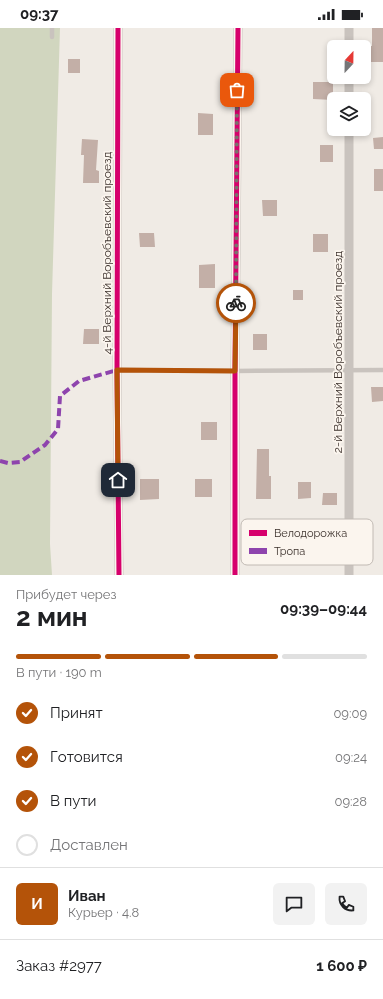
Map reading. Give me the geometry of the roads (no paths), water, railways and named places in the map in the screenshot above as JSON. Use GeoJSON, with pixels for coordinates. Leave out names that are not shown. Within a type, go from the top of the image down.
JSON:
{"type":"FeatureCollection","features":[{"type":"Feature","properties":{"kind":"street","name":"4-й Верхний Воробъевский проезд"},"geometry":{"type":"LineString","coordinates":[[118,28],[117,370],[119,575]]}},
{"type":"Feature","properties":{"kind":"street"},"geometry":{"type":"LineString","coordinates":[[235,575],[238,28]]}},
{"type":"Feature","properties":{"kind":"street"},"geometry":{"type":"LineString","coordinates":[[349,28],[349,40]]}},
{"type":"Feature","properties":{"kind":"street","name":"2-й Верхний Воробъевский проезд"},"geometry":{"type":"LineString","coordinates":[[349,519],[350,136]]}},
{"type":"Feature","properties":{"kind":"street","name":"2-й Верхний Воробъевский проезд"},"geometry":{"type":"LineString","coordinates":[[349,565],[349,575]]}},
{"type":"Feature","properties":{"kind":"lane"},"geometry":{"type":"LineString","coordinates":[[52,28],[52,37]]}},
{"type":"Feature","properties":{"kind":"lane"},"geometry":{"type":"LineString","coordinates":[[117,370],[383,370]]}}]}
